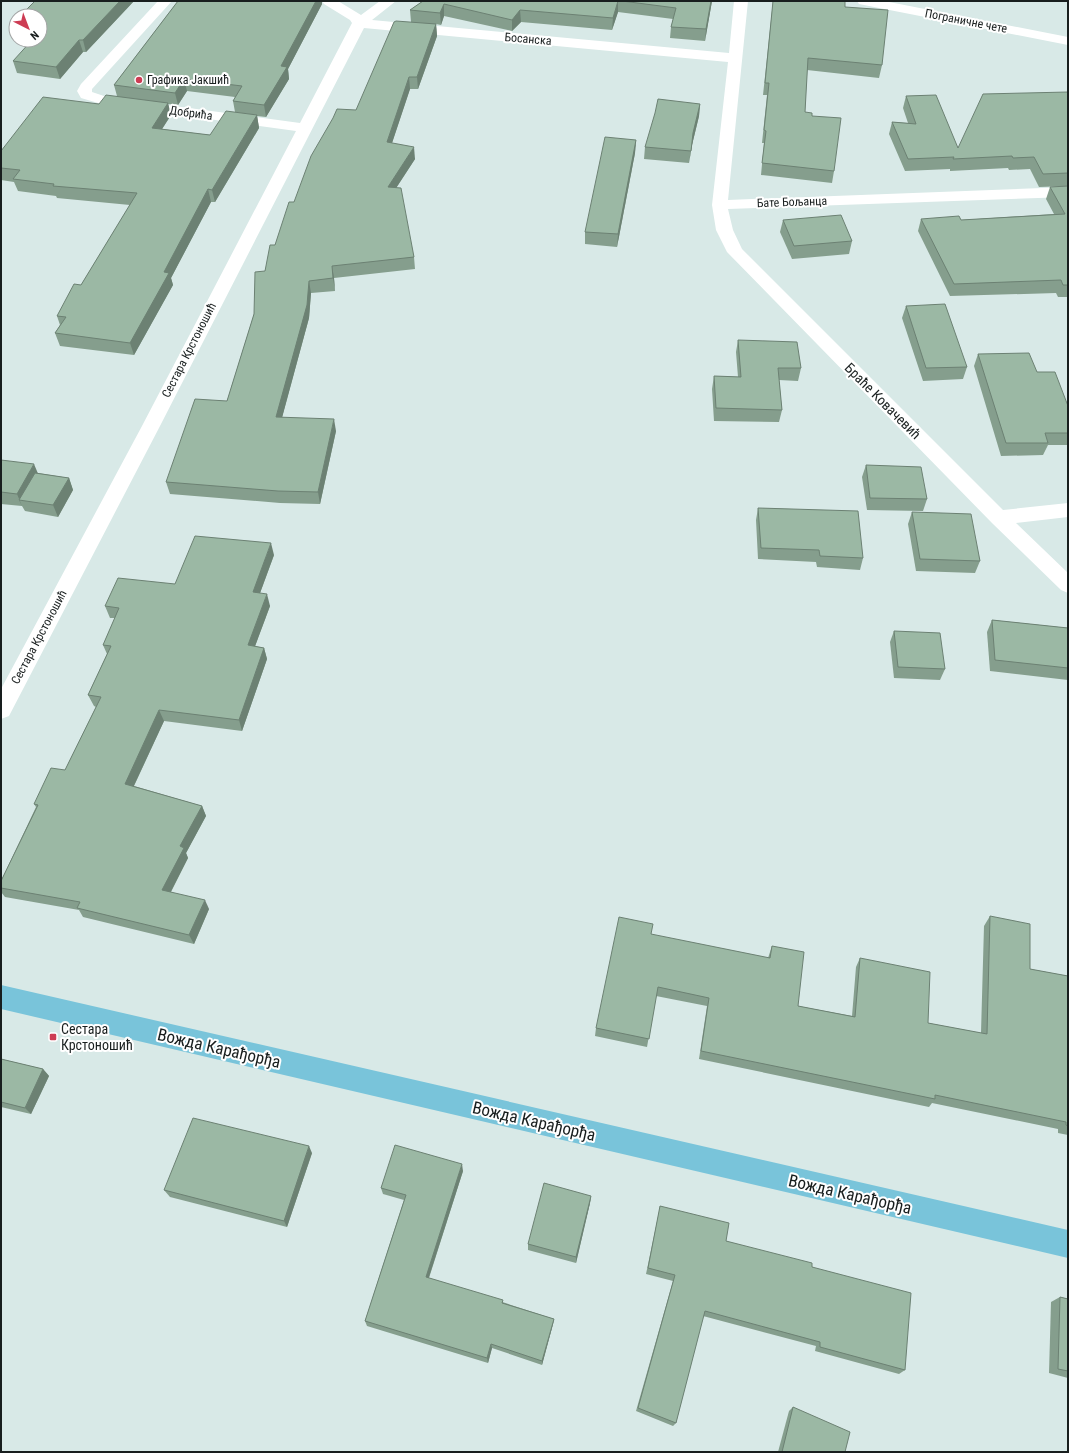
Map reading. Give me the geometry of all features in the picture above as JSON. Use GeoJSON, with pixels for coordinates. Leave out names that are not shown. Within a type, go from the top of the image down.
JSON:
{"type":"FeatureCollection","features":[{"type":"Feature","properties":{"kind":"main road","name":"Вожда Карађорђа"},"geometry":{"type":"LineString","coordinates":[[1,997],[1068,1244]]}},
{"type":"Feature","properties":{"kind":"street","name":"Добрића"},"geometry":{"type":"LineString","coordinates":[[165,1],[86,87],[84,91],[86,95],[105,101],[304,128]]}},
{"type":"Feature","properties":{"kind":"street"},"geometry":{"type":"LineString","coordinates":[[328,1],[355,17],[359,24]]}},
{"type":"Feature","properties":{"kind":"street","name":"Сестара Крстоношић"},"geometry":{"type":"LineString","coordinates":[[1,710],[359,24],[389,1]]}},
{"type":"Feature","properties":{"kind":"street"},"geometry":{"type":"LineString","coordinates":[[720,205],[741,1]]}},
{"type":"Feature","properties":{"kind":"street","name":"Пограничне чете"},"geometry":{"type":"LineString","coordinates":[[864,1],[1068,41]]}},
{"type":"Feature","properties":{"kind":"street","name":"Босанска"},"geometry":{"type":"LineString","coordinates":[[359,24],[735,58]]}},
{"type":"Feature","properties":{"kind":"street","name":"Бате Бољанца"},"geometry":{"type":"LineString","coordinates":[[720,205],[1068,192]]}},
{"type":"Feature","properties":{"kind":"street","name":"Браће Ковачевић"},"geometry":{"type":"LineString","coordinates":[[720,205],[721,223],[735,252],[999,518],[1068,585]]}},
{"type":"Feature","properties":{"kind":"street"},"geometry":{"type":"LineString","coordinates":[[999,518],[1068,510]]}},
{"type":"Feature","properties":{"kind":"building"},"geometry":{"type":"Polygon","coordinates":[[[35,1],[120,1],[83,40],[79,40],[56,67],[13,61],[25,48],[48,48],[48,8],[28,8],[35,1]]]}},
{"type":"Feature","properties":{"kind":"building"},"geometry":{"type":"Polygon","coordinates":[[[178,1],[316,1],[281,66],[287,67],[264,105],[233,101],[242,86],[184,79],[175,93],[114,85],[178,1]]]}},
{"type":"Feature","properties":{"kind":"building"},"geometry":{"type":"Polygon","coordinates":[[[423,1],[618,1],[613,18],[520,10],[512,20],[444,4],[440,13],[410,10],[423,1]]]}},
{"type":"Feature","properties":{"kind":"building"},"geometry":{"type":"Polygon","coordinates":[[[622,1],[711,1],[706,29],[671,27],[676,8],[622,1]]]}},
{"type":"Feature","properties":{"kind":"building"},"geometry":{"type":"Polygon","coordinates":[[[773,1],[845,1],[845,7],[888,10],[882,65],[808,58],[805,112],[812,113],[812,116],[841,118],[834,171],[762,163],[769,83],[765,83],[773,1]]]}},
{"type":"Feature","properties":{"kind":"building"},"geometry":{"type":"Polygon","coordinates":[[[394,22],[436,24],[417,77],[409,77],[387,142],[414,147],[388,187],[401,188],[414,257],[332,266],[333,278],[309,281],[307,305],[276,417],[334,419],[318,492],[278,491],[166,482],[195,399],[227,401],[254,314],[255,272],[265,271],[270,245],[275,245],[289,202],[294,202],[311,156],[337,109],[356,110],[394,22]]]}},
{"type":"Feature","properties":{"kind":"building"},"geometry":{"type":"Polygon","coordinates":[[[1068,92],[1068,173],[1043,174],[1034,157],[1013,158],[1012,156],[953,159],[954,157],[908,159],[892,122],[916,124],[906,96],[936,95],[958,148],[983,94],[1068,92]]]}},
{"type":"Feature","properties":{"kind":"building"},"geometry":{"type":"Polygon","coordinates":[[[106,95],[168,103],[152,128],[210,135],[226,111],[257,115],[212,190],[208,189],[164,272],[169,273],[130,343],[55,333],[66,317],[57,316],[74,284],[81,285],[137,193],[53,186],[54,184],[13,179],[20,170],[1,168],[1,151],[43,97],[99,104],[106,95]]]}},
{"type":"Feature","properties":{"kind":"building"},"geometry":{"type":"Polygon","coordinates":[[[658,99],[700,104],[693,133],[691,151],[645,147],[658,99]]]}},
{"type":"Feature","properties":{"kind":"building"},"geometry":{"type":"Polygon","coordinates":[[[605,137],[636,140],[618,234],[585,232],[605,137]]]}},
{"type":"Feature","properties":{"kind":"building"},"geometry":{"type":"Polygon","coordinates":[[[1068,186],[1068,285],[1063,285],[1061,280],[954,284],[921,219],[959,216],[961,220],[1065,214],[1050,187],[1068,186]]]}},
{"type":"Feature","properties":{"kind":"building"},"geometry":{"type":"Polygon","coordinates":[[[841,215],[852,241],[794,246],[783,220],[841,215]]]}},
{"type":"Feature","properties":{"kind":"building"},"geometry":{"type":"Polygon","coordinates":[[[945,304],[967,367],[926,368],[906,306],[945,304]]]}},
{"type":"Feature","properties":{"kind":"building"},"geometry":{"type":"Polygon","coordinates":[[[738,340],[797,342],[801,368],[778,368],[782,410],[716,408],[714,376],[741,377],[738,340]]]}},
{"type":"Feature","properties":{"kind":"building"},"geometry":{"type":"Polygon","coordinates":[[[1029,353],[1037,372],[1055,372],[1068,406],[1068,433],[1045,433],[1048,443],[1006,443],[978,354],[1029,353]]]}},
{"type":"Feature","properties":{"kind":"building"},"geometry":{"type":"Polygon","coordinates":[[[1,460],[34,464],[17,494],[1,492],[1,460]]]}},
{"type":"Feature","properties":{"kind":"building"},"geometry":{"type":"Polygon","coordinates":[[[866,465],[921,467],[927,499],[870,498],[866,465]]]}},
{"type":"Feature","properties":{"kind":"building"},"geometry":{"type":"Polygon","coordinates":[[[35,473],[69,478],[53,505],[19,500],[35,473]]]}},
{"type":"Feature","properties":{"kind":"building"},"geometry":{"type":"Polygon","coordinates":[[[758,508],[858,511],[863,558],[820,556],[819,550],[761,548],[758,508]]]}},
{"type":"Feature","properties":{"kind":"building"},"geometry":{"type":"Polygon","coordinates":[[[912,512],[971,514],[980,561],[920,559],[912,512]]]}},
{"type":"Feature","properties":{"kind":"building"},"geometry":{"type":"Polygon","coordinates":[[[195,536],[271,543],[253,592],[267,594],[248,645],[264,648],[239,720],[159,710],[125,784],[202,806],[180,846],[184,848],[162,890],[205,900],[189,935],[77,908],[80,902],[1,888],[1,881],[38,805],[34,804],[51,768],[65,770],[101,697],[88,695],[111,646],[103,645],[119,608],[105,606],[118,578],[175,584],[195,536]]]}},
{"type":"Feature","properties":{"kind":"building"},"geometry":{"type":"Polygon","coordinates":[[[992,620],[1068,628],[1068,668],[995,660],[992,620]]]}},
{"type":"Feature","properties":{"kind":"building"},"geometry":{"type":"Polygon","coordinates":[[[894,631],[940,633],[945,669],[898,667],[894,631]]]}},
{"type":"Feature","properties":{"kind":"building"},"geometry":{"type":"Polygon","coordinates":[[[990,916],[1030,924],[1030,969],[1068,976],[1068,1126],[1066,1125],[1066,1122],[935,1095],[935,1099],[701,1051],[709,998],[658,987],[649,1039],[596,1028],[619,917],[653,924],[651,934],[770,958],[772,946],[804,952],[798,1006],[855,1017],[860,958],[930,972],[928,1023],[987,1034],[990,916]]]}},
{"type":"Feature","properties":{"kind":"building"},"geometry":{"type":"Polygon","coordinates":[[[1,1059],[43,1069],[25,1108],[1,1102],[1,1059]]]}},
{"type":"Feature","properties":{"kind":"building"},"geometry":{"type":"Polygon","coordinates":[[[193,1118],[309,1146],[284,1221],[164,1190],[193,1118]]]}},
{"type":"Feature","properties":{"kind":"building"},"geometry":{"type":"Polygon","coordinates":[[[395,1145],[462,1164],[426,1277],[503,1300],[502,1303],[554,1319],[542,1361],[491,1344],[487,1358],[365,1321],[406,1195],[381,1188],[395,1145]]]}},
{"type":"Feature","properties":{"kind":"building"},"geometry":{"type":"Polygon","coordinates":[[[544,1183],[591,1196],[576,1257],[528,1244],[544,1183]]]}},
{"type":"Feature","properties":{"kind":"building"},"geometry":{"type":"Polygon","coordinates":[[[660,1206],[729,1223],[726,1241],[812,1263],[812,1267],[911,1293],[905,1370],[820,1347],[820,1342],[705,1311],[676,1423],[638,1408],[675,1275],[648,1268],[660,1206]]]}},
{"type":"Feature","properties":{"kind":"building"},"geometry":{"type":"Polygon","coordinates":[[[1060,1297],[1068,1299],[1068,1371],[1058,1369],[1060,1297]]]}},
{"type":"Feature","properties":{"kind":"building"},"geometry":{"type":"Polygon","coordinates":[[[793,1407],[850,1432],[845,1452],[782,1452],[793,1407]]]}},
{"type":"Feature","properties":{"kind":"place","name":"Графика Јакшић"},"geometry":{"type":"Point","coordinates":[139,80]}},
{"type":"Feature","properties":{"kind":"place","name":"Сестара Крстоношић"},"geometry":{"type":"Point","coordinates":[53,1037]}}]}
